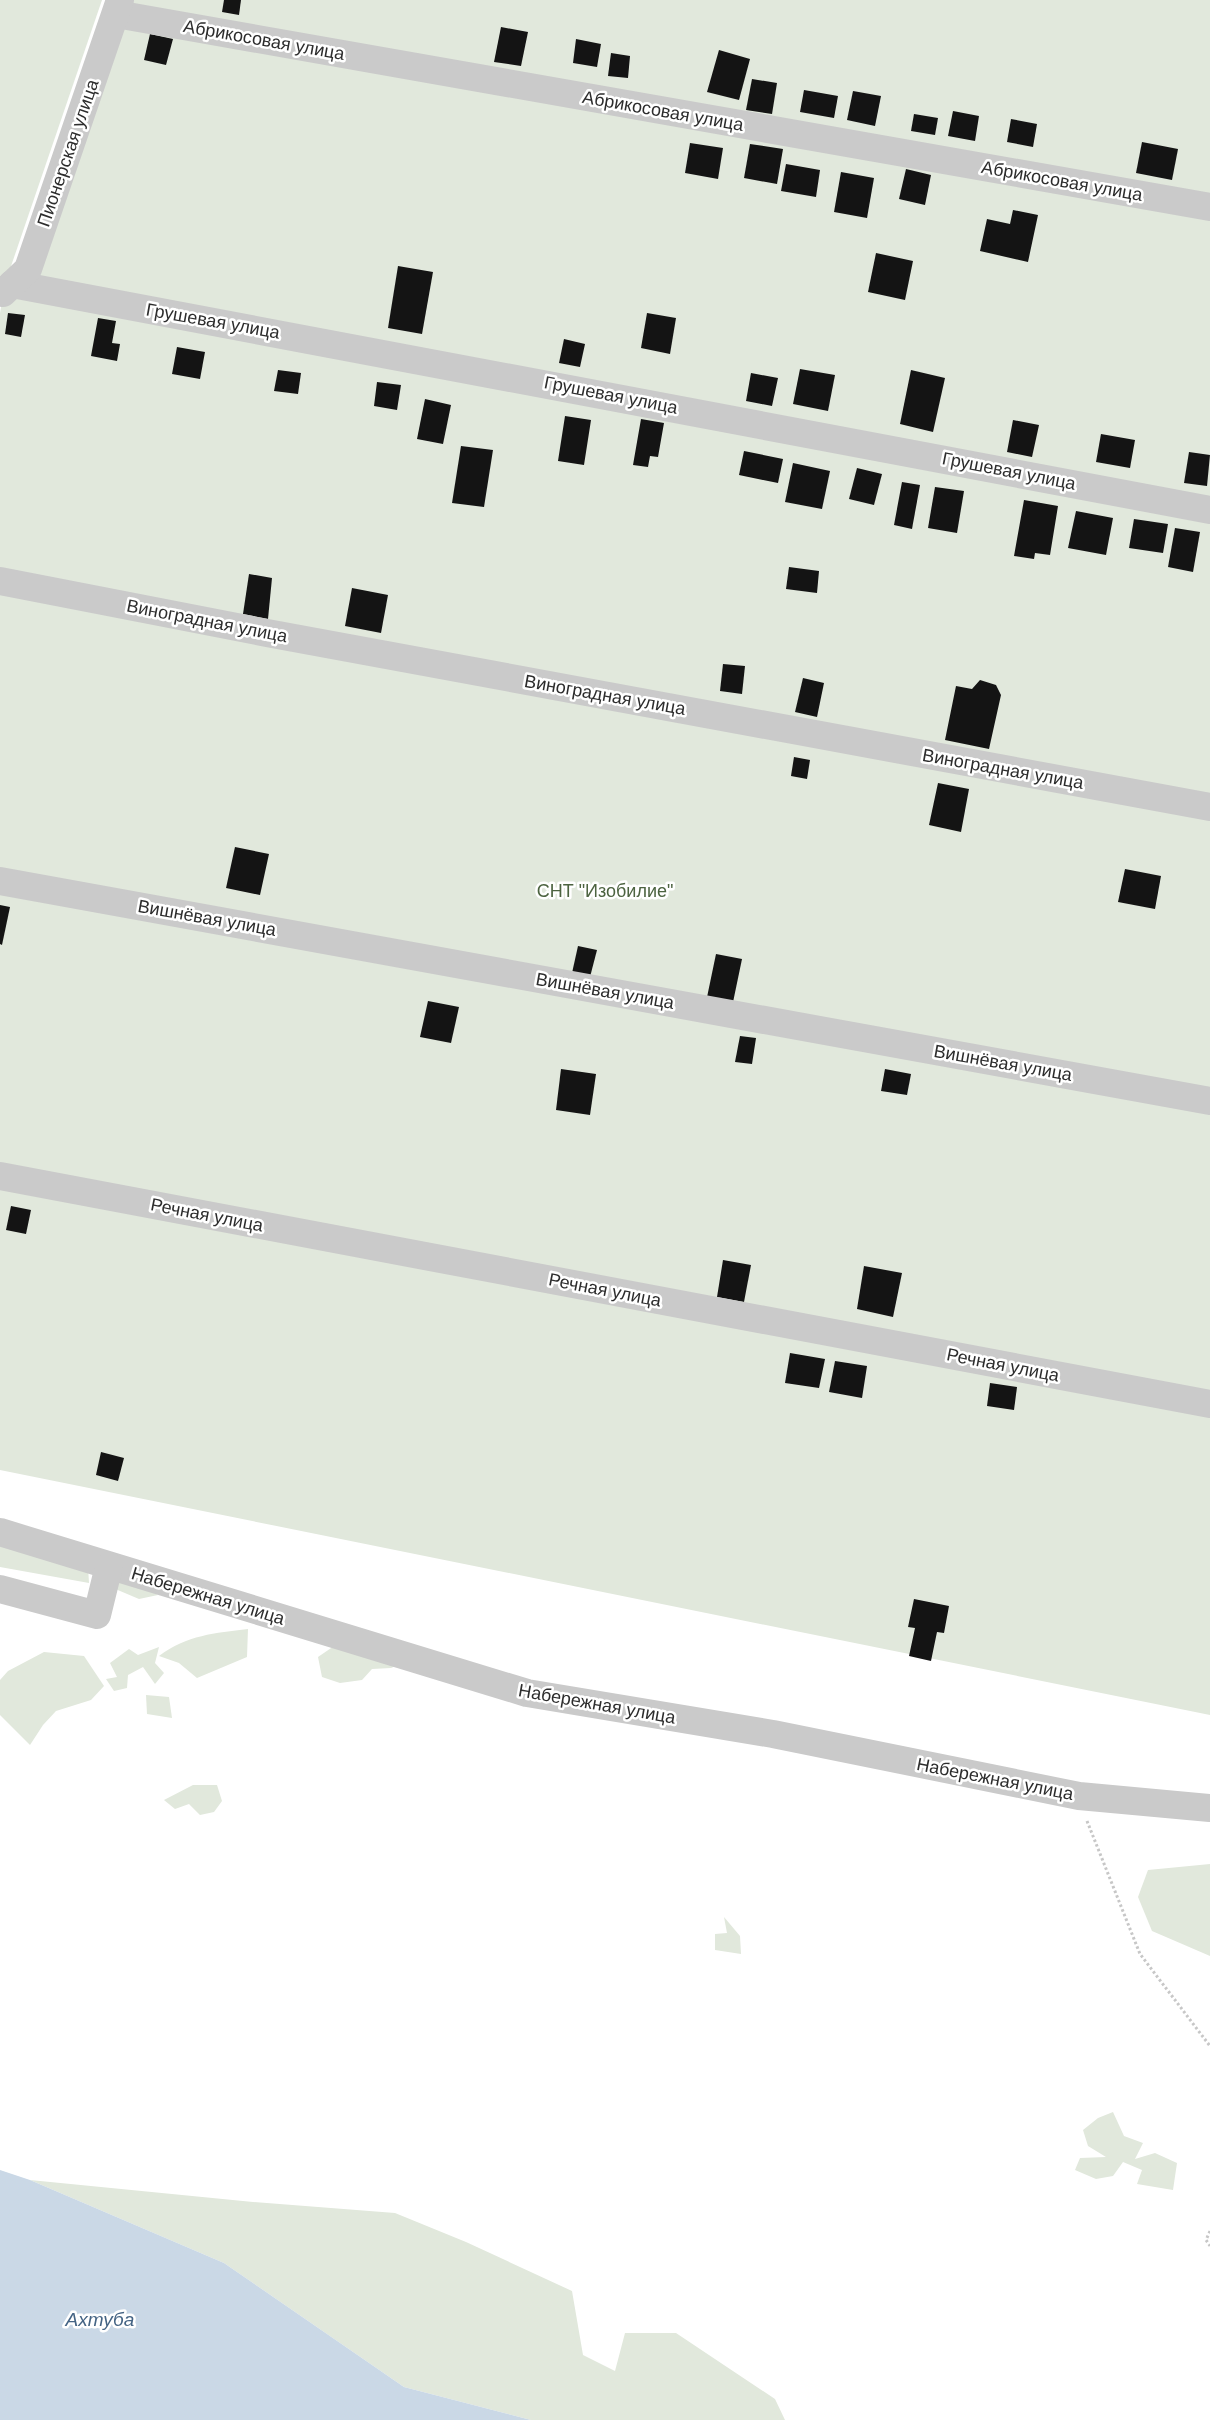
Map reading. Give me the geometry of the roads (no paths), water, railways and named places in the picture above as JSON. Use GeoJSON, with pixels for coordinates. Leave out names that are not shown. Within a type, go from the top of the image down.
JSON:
{"type":"FeatureCollection","features":[{"type":"Feature","properties":{"kind":"street","name":"Абрикосовая улица"},"geometry":{"type":"LineString","coordinates":[[118,7],[1210,207]]}},
{"type":"Feature","properties":{"kind":"street","name":"Пионерская улица"},"geometry":{"type":"LineString","coordinates":[[6,290],[28,268],[118,7]]}},
{"type":"Feature","properties":{"kind":"street","name":"Грушевая улица"},"geometry":{"type":"LineString","coordinates":[[6,290],[1210,510]]}},
{"type":"Feature","properties":{"kind":"street","name":"Виноградная улица"},"geometry":{"type":"LineString","coordinates":[[0,581],[267,633],[1210,807]]}},
{"type":"Feature","properties":{"kind":"street","name":"Вишнёвая улица"},"geometry":{"type":"LineString","coordinates":[[0,881],[1210,1101]]}},
{"type":"Feature","properties":{"kind":"street","name":"Речная улица"},"geometry":{"type":"LineString","coordinates":[[0,1176],[1210,1404]]}},
{"type":"Feature","properties":{"kind":"street","name":"Набережная улица"},"geometry":{"type":"LineString","coordinates":[[0,1532],[527,1693],[773,1734],[1079,1796],[1210,1808]]}},
{"type":"Feature","properties":{"kind":"street"},"geometry":{"type":"LineString","coordinates":[[0,1589],[96,1615],[109,1566]]}},
{"type":"Feature","properties":{"kind":"water","name":"Ахтуба"},"geometry":{"type":"Polygon","coordinates":[[[0,2170],[30,2180],[224,2263],[404,2387],[531,2420],[0,2420],[0,2170]]]}},
{"type":"Feature","properties":{"kind":"park label","name":"СНТ \"Изобилие\""},"geometry":{"type":"Point","coordinates":[605,891]}}]}
